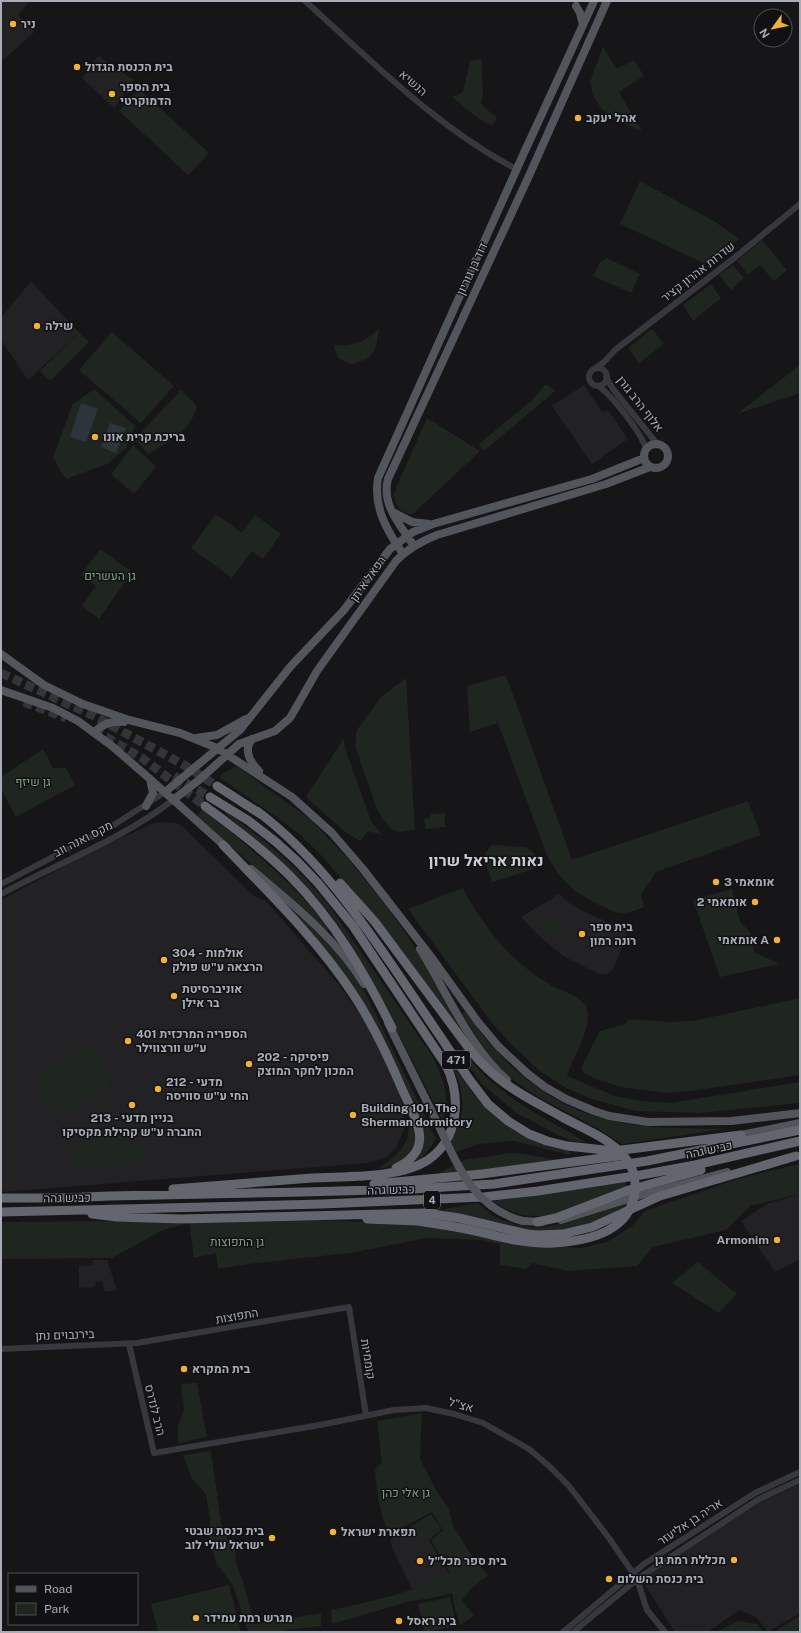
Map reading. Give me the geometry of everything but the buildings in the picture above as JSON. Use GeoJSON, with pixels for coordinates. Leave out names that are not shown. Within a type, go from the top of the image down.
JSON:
{"type":"FeatureCollection","features":[{"type":"Feature","properties":{"kind":"highway","name":"471"},"geometry":{"type":"LineString","coordinates":[[217,786],[257,811],[286,835],[306,853],[332,882],[364,924],[473,1084],[493,1109],[508,1121],[529,1134],[547,1141],[578,1148],[607,1151],[741,1135]]}},
{"type":"Feature","properties":{"kind":"highway","name":"471"},"geometry":{"type":"LineString","coordinates":[[210,797],[240,815],[263,832],[286,850],[314,878],[353,926],[441,1056],[449,1072],[454,1088],[456,1110],[453,1124],[443,1145],[428,1160],[401,1171],[382,1174]]}},
{"type":"Feature","properties":{"kind":"highway"},"geometry":{"type":"LineString","coordinates":[[205,806],[280,867],[320,909],[333,925],[359,964],[392,1028]]}},
{"type":"Feature","properties":{"kind":"highway"},"geometry":{"type":"LineString","coordinates":[[257,811],[304,845],[358,903],[388,940],[484,1067],[516,1092],[615,1147],[628,1162],[635,1179],[635,1192],[628,1212],[618,1224],[610,1230],[593,1237],[550,1243],[523,1241],[418,1221],[296,1216]]}},
{"type":"Feature","properties":{"kind":"highway"},"geometry":{"type":"LineString","coordinates":[[110,1196],[237,1183],[382,1174],[400,1167],[413,1157],[419,1146],[420,1136],[418,1126],[379,1040],[358,1001],[336,969],[274,898],[223,845]]}},
{"type":"Feature","properties":{"kind":"highway","name":"כביש גהה"},"geometry":{"type":"LineString","coordinates":[[1,1198],[64,1198],[412,1189],[509,1182],[647,1162],[800,1130]]}},
{"type":"Feature","properties":{"kind":"highway"},"geometry":{"type":"LineString","coordinates":[[303,1192],[524,1169],[598,1159],[741,1135]]}},
{"type":"Feature","properties":{"kind":"highway"},"geometry":{"type":"LineString","coordinates":[[537,1222],[556,1218],[635,1188],[800,1141]]}},
{"type":"Feature","properties":{"kind":"highway","name":"כביש גהה"},"geometry":{"type":"LineString","coordinates":[[1,1212],[322,1204],[483,1197],[538,1191],[641,1175],[703,1164],[800,1141]]}},
{"type":"Feature","properties":{"kind":"highway"},"geometry":{"type":"LineString","coordinates":[[59,1210],[117,1217],[166,1218],[426,1213],[459,1218],[527,1234],[563,1234],[592,1227],[660,1196],[798,1156]]}},
{"type":"Feature","properties":{"kind":"main road","name":"דוד בן גוריון"},"geometry":{"type":"LineString","coordinates":[[403,554],[395,544],[382,520],[377,498],[378,478],[516,169],[594,1]]}},
{"type":"Feature","properties":{"kind":"main road"},"geometry":{"type":"LineString","coordinates":[[583,26],[581,16],[576,6],[585,7],[594,1]]}},
{"type":"Feature","properties":{"kind":"main road","name":"דוד בן גוריון"},"geometry":{"type":"LineString","coordinates":[[414,546],[391,510],[386,493],[388,479],[607,1]]}},
{"type":"Feature","properties":{"kind":"main road"},"geometry":{"type":"LineString","coordinates":[[658,444],[665,449],[668,456],[667,460],[660,468],[650,467],[644,458],[646,450],[650,446],[658,444]]}},
{"type":"Feature","properties":{"kind":"main road","name":"רפאל איתן"},"geometry":{"type":"LineString","coordinates":[[165,792],[217,748],[235,735],[297,659],[344,610],[386,553],[395,544],[407,536],[433,524],[598,478],[644,458]]}},
{"type":"Feature","properties":{"kind":"main road","name":"רפאל איתן"},"geometry":{"type":"LineString","coordinates":[[173,800],[215,766],[239,744],[275,731],[290,718],[317,670],[396,561],[414,546],[437,535],[606,484],[650,467]]}},
{"type":"Feature","properties":{"kind":"main road"},"geometry":{"type":"LineString","coordinates":[[391,510],[412,522],[433,524]]}},
{"type":"Feature","properties":{"kind":"main road"},"geometry":{"type":"LineString","coordinates":[[1,654],[44,685],[68,698],[102,712],[139,723],[171,730],[195,738],[217,748],[292,797],[318,819],[353,856],[499,1047],[535,1080],[566,1099],[609,1116],[648,1122],[731,1121],[800,1113]]}},
{"type":"Feature","properties":{"kind":"main road"},"geometry":{"type":"LineString","coordinates":[[1,690],[65,714],[94,732],[305,915],[336,946],[361,979],[392,1028],[458,1164],[478,1195],[486,1203],[501,1213],[523,1221],[537,1222],[561,1220],[657,1190],[798,1156]]}},
{"type":"Feature","properties":{"kind":"main road"},"geometry":{"type":"LineString","coordinates":[[195,738],[217,735],[249,717]]}},
{"type":"Feature","properties":{"kind":"main road"},"geometry":{"type":"LineString","coordinates":[[94,732],[103,724],[109,722],[139,723]]}},
{"type":"Feature","properties":{"kind":"main road"},"geometry":{"type":"LineString","coordinates":[[252,739],[248,744],[248,755],[253,764],[265,778]]}},
{"type":"Feature","properties":{"kind":"main road"},"geometry":{"type":"LineString","coordinates":[[215,766],[217,748]]}},
{"type":"Feature","properties":{"kind":"main road"},"geometry":{"type":"LineString","coordinates":[[146,806],[153,793],[150,779]]}},
{"type":"Feature","properties":{"kind":"main road"},"geometry":{"type":"LineString","coordinates":[[382,894],[428,963],[482,1053],[492,1066],[507,1080],[550,1110]]}},
{"type":"Feature","properties":{"kind":"main road"},"geometry":{"type":"LineString","coordinates":[[741,1135],[800,1123]]}},
{"type":"Feature","properties":{"kind":"street","name":"הנשיא"},"geometry":{"type":"LineString","coordinates":[[305,1],[410,95],[446,125],[516,169]]}},
{"type":"Feature","properties":{"kind":"street","name":"שדרות אהרון קציר"},"geometry":{"type":"LineString","coordinates":[[596,368],[615,350],[800,204]]}},
{"type":"Feature","properties":{"kind":"street"},"geometry":{"type":"LineString","coordinates":[[606,375],[602,370],[596,368],[591,371],[589,379],[592,384],[598,386],[603,384],[606,375],[606,365],[609,357]]}},
{"type":"Feature","properties":{"kind":"street","name":"אלוף הרב גורן"},"geometry":{"type":"LineString","coordinates":[[606,375],[613,389],[658,444]]}},
{"type":"Feature","properties":{"kind":"street","name":"אלוף הרב גורן"},"geometry":{"type":"LineString","coordinates":[[598,386],[608,395],[640,435],[646,450]]}},
{"type":"Feature","properties":{"kind":"street","name":"מקס ואנה ווב"},"geometry":{"type":"LineString","coordinates":[[1,884],[102,832],[146,806],[165,792]]}},
{"type":"Feature","properties":{"kind":"street","name":"מקס ואנה ווב"},"geometry":{"type":"LineString","coordinates":[[1,894],[119,834],[173,800]]}},
{"type":"Feature","properties":{"kind":"street","name":"התפוצות"},"geometry":{"type":"LineString","coordinates":[[129,1344],[187,1336],[349,1307]]}},
{"type":"Feature","properties":{"kind":"street","name":"קוממיות"},"geometry":{"type":"LineString","coordinates":[[349,1307],[366,1415]]}},
{"type":"Feature","properties":{"kind":"street","name":"בירנבוים נתן"},"geometry":{"type":"LineString","coordinates":[[1,1349],[129,1344]]}},
{"type":"Feature","properties":{"kind":"street","name":"הרב לנדרס"},"geometry":{"type":"LineString","coordinates":[[129,1344],[134,1372],[154,1453]]}},
{"type":"Feature","properties":{"kind":"street","name":"אצ\"ל"},"geometry":{"type":"LineString","coordinates":[[154,1453],[320,1426],[394,1410],[426,1408],[454,1414],[483,1423],[529,1449],[569,1486],[603,1529],[637,1579],[647,1610],[665,1632]]}},
{"type":"Feature","properties":{"kind":"street","name":"אריה בן אליעזר"},"geometry":{"type":"LineString","coordinates":[[564,1632],[632,1573],[755,1493],[800,1472]]}},
{"type":"Feature","properties":{"kind":"street","name":"אריה בן אליעזר"},"geometry":{"type":"LineString","coordinates":[[573,1632],[637,1579],[758,1499],[800,1480]]}},
{"type":"Feature","properties":{"kind":"shaded area","name":"ניר"},"geometry":{"type":"Polygon","coordinates":[[[1,1],[30,1],[18,15],[34,32],[1,62],[1,1]]]}},
{"type":"Feature","properties":{"kind":"shaded area","name":"בית הספר הדמוקרטי"},"geometry":{"type":"Polygon","coordinates":[[[98,56],[134,80],[114,108],[82,78],[98,56]]]}},
{"type":"Feature","properties":{"kind":"shaded area","name":"שילה"},"geometry":{"type":"Polygon","coordinates":[[[31,281],[79,333],[28,380],[1,340],[1,318],[31,281]]]}},
{"type":"Feature","properties":{"kind":"shaded area"},"geometry":{"type":"Polygon","coordinates":[[[584,385],[602,412],[608,410],[628,439],[592,464],[552,406],[584,385]]]}},
{"type":"Feature","properties":{"kind":"shaded area"},"geometry":{"type":"Polygon","coordinates":[[[81,403],[98,409],[86,442],[70,437],[81,403]]]}},
{"type":"Feature","properties":{"kind":"shaded area"},"geometry":{"type":"Polygon","coordinates":[[[110,423],[126,428],[116,453],[101,447],[110,423]]]}},
{"type":"Feature","properties":{"kind":"shaded area","name":"אוניברסיטת בר אילן"},"geometry":{"type":"Polygon","coordinates":[[[156,822],[176,823],[182,826],[254,896],[266,901],[340,986],[355,1007],[375,1037],[403,1104],[404,1130],[396,1148],[385,1158],[367,1163],[1,1192],[1,900],[88,853],[156,822]]]}},
{"type":"Feature","properties":{"kind":"shaded area","name":"בית ספר רונה רמון"},"geometry":{"type":"Polygon","coordinates":[[[559,894],[569,903],[585,912],[626,930],[627,934],[614,968],[608,974],[599,974],[563,956],[537,934],[521,917],[559,894]]]}},
{"type":"Feature","properties":{"kind":"shaded area","name":"Armonim"},"geometry":{"type":"Polygon","coordinates":[[[800,1194],[800,1259],[775,1272],[741,1221],[767,1204],[800,1194]]]}},
{"type":"Feature","properties":{"kind":"shaded area"},"geometry":{"type":"Polygon","coordinates":[[[93,1260],[107,1260],[117,1290],[105,1292],[102,1281],[95,1282],[96,1285],[91,1288],[79,1287],[79,1266],[92,1265],[93,1260]]]}},
{"type":"Feature","properties":{"kind":"shaded area","name":"מכללת רמת גן"},"geometry":{"type":"Polygon","coordinates":[[[800,1484],[800,1613],[768,1632],[756,1617],[739,1610],[708,1632],[675,1632],[640,1577],[760,1502],[800,1484]]]}},
{"type":"Feature","properties":{"kind":"shaded area","name":"בית ספר מכל\"ל"},"geometry":{"type":"Polygon","coordinates":[[[431,1514],[442,1529],[429,1540],[449,1574],[423,1587],[412,1589],[392,1548],[391,1539],[431,1514]]]}},
{"type":"Feature","properties":{"kind":"green space"},"geometry":{"type":"Polygon","coordinates":[[[603,47],[617,69],[634,60],[644,76],[619,92],[642,131],[615,120],[601,108],[593,96],[590,82],[603,47]]]}},
{"type":"Feature","properties":{"kind":"green space"},"geometry":{"type":"Polygon","coordinates":[[[481,59],[483,93],[481,104],[497,118],[492,126],[479,119],[452,97],[463,92],[470,61],[481,59]]]}},
{"type":"Feature","properties":{"kind":"green space"},"geometry":{"type":"Polygon","coordinates":[[[139,89],[209,153],[188,175],[119,111],[139,89]]]}},
{"type":"Feature","properties":{"kind":"green space"},"geometry":{"type":"Polygon","coordinates":[[[640,181],[714,221],[739,239],[706,264],[620,224],[640,181]]]}},
{"type":"Feature","properties":{"kind":"green space"},"geometry":{"type":"Polygon","coordinates":[[[762,240],[787,270],[774,281],[760,265],[748,275],[737,261],[762,240]]]}},
{"type":"Feature","properties":{"kind":"green space"},"geometry":{"type":"Polygon","coordinates":[[[607,258],[640,274],[631,293],[593,276],[600,262],[607,258]]]}},
{"type":"Feature","properties":{"kind":"green space"},"geometry":{"type":"Polygon","coordinates":[[[733,265],[744,278],[731,290],[719,275],[733,265]]]}},
{"type":"Feature","properties":{"kind":"green space"},"geometry":{"type":"Polygon","coordinates":[[[711,284],[721,298],[693,321],[683,305],[711,284]]]}},
{"type":"Feature","properties":{"kind":"green space"},"geometry":{"type":"Polygon","coordinates":[[[379,328],[375,348],[366,359],[351,365],[338,358],[334,345],[354,344],[369,337],[379,328]]]}},
{"type":"Feature","properties":{"kind":"green space"},"geometry":{"type":"Polygon","coordinates":[[[652,329],[664,344],[639,363],[628,348],[652,329]]]}},
{"type":"Feature","properties":{"kind":"green space"},"geometry":{"type":"Polygon","coordinates":[[[112,332],[174,386],[141,423],[79,370],[112,332]]]}},
{"type":"Feature","properties":{"kind":"green space"},"geometry":{"type":"Polygon","coordinates":[[[79,333],[89,342],[50,381],[40,371],[79,333]]]}},
{"type":"Feature","properties":{"kind":"green space"},"geometry":{"type":"Polygon","coordinates":[[[800,365],[800,393],[737,414],[800,365]]]}},
{"type":"Feature","properties":{"kind":"green space"},"geometry":{"type":"Polygon","coordinates":[[[545,385],[549,386],[555,391],[484,451],[479,444],[531,401],[545,385]]]}},
{"type":"Feature","properties":{"kind":"green space","name":"בריכת קרית אונו"},"geometry":{"type":"Polygon","coordinates":[[[94,389],[135,426],[126,448],[107,464],[66,479],[53,458],[72,405],[94,389]]]}},
{"type":"Feature","properties":{"kind":"green space"},"geometry":{"type":"Polygon","coordinates":[[[181,390],[197,406],[194,415],[190,422],[178,435],[148,454],[135,439],[181,390]]]}},
{"type":"Feature","properties":{"kind":"green space"},"geometry":{"type":"Polygon","coordinates":[[[427,418],[480,451],[414,513],[410,514],[403,512],[400,509],[393,495],[427,418]]]}},
{"type":"Feature","properties":{"kind":"green space"},"geometry":{"type":"Polygon","coordinates":[[[133,445],[156,467],[134,494],[111,474],[133,445]]]}},
{"type":"Feature","properties":{"kind":"green space"},"geometry":{"type":"Polygon","coordinates":[[[216,514],[242,533],[255,515],[281,534],[263,559],[252,551],[232,578],[191,548],[216,514]]]}},
{"type":"Feature","properties":{"kind":"green space","name":"גן העשרים"},"geometry":{"type":"Polygon","coordinates":[[[100,549],[132,572],[99,619],[82,606],[96,586],[81,575],[100,549]]]}},
{"type":"Feature","properties":{"kind":"green space"},"geometry":{"type":"Polygon","coordinates":[[[506,675],[572,860],[748,801],[761,835],[656,872],[641,895],[644,907],[632,912],[623,913],[608,909],[580,894],[561,877],[546,853],[498,723],[470,732],[467,686],[506,675]]]}},
{"type":"Feature","properties":{"kind":"green space"},"geometry":{"type":"Polygon","coordinates":[[[406,678],[415,830],[400,832],[389,827],[377,809],[355,746],[357,730],[381,697],[406,678]]]}},
{"type":"Feature","properties":{"kind":"green space"},"geometry":{"type":"Polygon","coordinates":[[[344,738],[345,748],[371,821],[382,835],[368,831],[360,841],[345,832],[306,797],[344,738]]]}},
{"type":"Feature","properties":{"kind":"green space","name":"גן שיזף"},"geometry":{"type":"Polygon","coordinates":[[[43,749],[53,768],[66,768],[75,785],[16,817],[1,789],[1,777],[43,749]]]}},
{"type":"Feature","properties":{"kind":"green space"},"geometry":{"type":"Polygon","coordinates":[[[236,766],[310,819],[349,860],[380,898],[409,938],[460,1025],[465,1037],[387,930],[319,853],[299,834],[281,820],[220,778],[221,775],[236,766]]]}},
{"type":"Feature","properties":{"kind":"green space"},"geometry":{"type":"Polygon","coordinates":[[[202,809],[253,851],[286,881],[330,930],[326,931],[197,816],[202,809]]]}},
{"type":"Feature","properties":{"kind":"green space"},"geometry":{"type":"Polygon","coordinates":[[[226,812],[282,856],[307,880],[330,907],[433,1057],[445,1089],[446,1105],[443,1122],[369,976],[341,929],[319,900],[297,877],[225,814],[226,812]]]}},
{"type":"Feature","properties":{"kind":"green space"},"geometry":{"type":"Polygon","coordinates":[[[445,813],[445,827],[426,829],[424,819],[430,818],[431,814],[445,813]]]}},
{"type":"Feature","properties":{"kind":"green space"},"geometry":{"type":"Polygon","coordinates":[[[493,845],[526,847],[535,854],[540,867],[492,882],[484,857],[489,847],[493,845]]]}},
{"type":"Feature","properties":{"kind":"green space"},"geometry":{"type":"Polygon","coordinates":[[[463,888],[488,928],[515,958],[536,976],[571,994],[586,1007],[588,1019],[584,1036],[567,1076],[615,1096],[642,1101],[671,1103],[800,1082],[800,1103],[699,1113],[636,1111],[592,1099],[566,1088],[541,1072],[515,1048],[492,1023],[408,909],[463,888]]]}},
{"type":"Feature","properties":{"kind":"green space"},"geometry":{"type":"Polygon","coordinates":[[[732,889],[740,922],[750,932],[754,952],[780,964],[720,977],[693,900],[732,889]]]}},
{"type":"Feature","properties":{"kind":"green space"},"geometry":{"type":"Polygon","coordinates":[[[273,890],[299,914],[335,952],[366,994],[436,1139],[426,1154],[416,1162],[412,1163],[418,1158],[424,1142],[379,1032],[273,890]]]}},
{"type":"Feature","properties":{"kind":"green space"},"geometry":{"type":"Polygon","coordinates":[[[548,912],[566,930],[556,941],[538,923],[548,912]]]}},
{"type":"Feature","properties":{"kind":"green space"},"geometry":{"type":"Polygon","coordinates":[[[800,998],[800,1075],[691,1091],[666,1093],[621,1087],[585,1074],[581,1068],[600,1031],[625,1024],[629,1019],[668,1022],[693,1021],[800,998]]]}},
{"type":"Feature","properties":{"kind":"green space"},"geometry":{"type":"Polygon","coordinates":[[[465,1011],[497,1052],[515,1069],[534,1085],[555,1099],[577,1110],[602,1118],[640,1126],[725,1129],[622,1144],[591,1124],[541,1098],[510,1078],[497,1065],[483,1047],[462,1014],[465,1011]]]}},
{"type":"Feature","properties":{"kind":"green space"},"geometry":{"type":"Polygon","coordinates":[[[92,1042],[110,1070],[109,1086],[58,1120],[32,1081],[92,1042]]]}},
{"type":"Feature","properties":{"kind":"green space"},"geometry":{"type":"Polygon","coordinates":[[[466,1054],[485,1076],[508,1095],[530,1110],[587,1143],[572,1141],[515,1112],[482,1084],[462,1056],[466,1054]]]}},
{"type":"Feature","properties":{"kind":"green space"},"geometry":{"type":"Polygon","coordinates":[[[454,1066],[490,1112],[503,1123],[534,1140],[552,1147],[572,1152],[570,1155],[514,1141],[479,1144],[456,1152],[451,1142],[462,1114],[462,1096],[453,1068],[454,1066]]]}},
{"type":"Feature","properties":{"kind":"green space"},"geometry":{"type":"Polygon","coordinates":[[[409,1113],[415,1130],[415,1149],[398,1162],[378,1169],[399,1152],[403,1146],[408,1133],[409,1113]]]}},
{"type":"Feature","properties":{"kind":"green space"},"geometry":{"type":"Polygon","coordinates":[[[114,1122],[125,1146],[139,1144],[147,1164],[72,1167],[68,1151],[114,1122]]]}},
{"type":"Feature","properties":{"kind":"green space"},"geometry":{"type":"Polygon","coordinates":[[[510,1153],[558,1160],[433,1176],[464,1160],[510,1153]]]}},
{"type":"Feature","properties":{"kind":"green space","name":"גן התפוצות"},"geometry":{"type":"Polygon","coordinates":[[[800,1164],[800,1194],[750,1206],[726,1230],[653,1247],[637,1266],[569,1271],[532,1263],[526,1269],[500,1265],[500,1244],[483,1240],[427,1238],[350,1253],[248,1264],[218,1269],[216,1253],[194,1258],[189,1220],[266,1219],[408,1223],[560,1247],[581,1248],[607,1242],[632,1226],[643,1213],[648,1210],[740,1178],[800,1164]]]}},
{"type":"Feature","properties":{"kind":"green space"},"geometry":{"type":"Polygon","coordinates":[[[626,1182],[626,1187],[609,1194],[560,1213],[543,1216],[527,1215],[510,1211],[493,1201],[626,1182]]]}},
{"type":"Feature","properties":{"kind":"green space"},"geometry":{"type":"Polygon","coordinates":[[[478,1203],[492,1215],[503,1221],[517,1225],[537,1227],[574,1220],[626,1203],[626,1207],[586,1225],[551,1231],[498,1225],[446,1212],[443,1209],[478,1203]]]}},
{"type":"Feature","properties":{"kind":"green space"},"geometry":{"type":"Polygon","coordinates":[[[128,1221],[185,1224],[163,1230],[112,1258],[1,1259],[1,1222],[128,1221]]]}},
{"type":"Feature","properties":{"kind":"green space"},"geometry":{"type":"Polygon","coordinates":[[[698,1262],[737,1294],[719,1313],[672,1283],[698,1262]]]}},
{"type":"Feature","properties":{"kind":"green space"},"geometry":{"type":"Polygon","coordinates":[[[197,1383],[207,1437],[178,1443],[178,1426],[184,1409],[181,1384],[197,1383]]]}},
{"type":"Feature","properties":{"kind":"green space","name":"גן אלי כהן"},"geometry":{"type":"Polygon","coordinates":[[[422,1413],[420,1459],[436,1490],[449,1509],[452,1524],[474,1559],[488,1575],[471,1589],[462,1600],[474,1616],[460,1625],[452,1593],[433,1598],[411,1601],[332,1624],[331,1610],[377,1600],[407,1591],[450,1573],[431,1540],[443,1530],[432,1512],[390,1534],[383,1519],[379,1503],[375,1470],[382,1462],[377,1421],[422,1413]]]}},
{"type":"Feature","properties":{"kind":"green space"},"geometry":{"type":"Polygon","coordinates":[[[211,1451],[221,1523],[228,1540],[235,1548],[236,1563],[255,1624],[321,1613],[321,1626],[280,1632],[248,1632],[233,1586],[217,1564],[209,1540],[210,1519],[206,1494],[192,1479],[183,1455],[211,1451]]]}},
{"type":"Feature","properties":{"kind":"green space"},"geometry":{"type":"Polygon","coordinates":[[[433,1517],[439,1528],[415,1543],[409,1532],[433,1517]]]}},
{"type":"Feature","properties":{"kind":"green space","name":"מגרש רמת עמידר"},"geometry":{"type":"Polygon","coordinates":[[[229,1585],[241,1632],[158,1632],[151,1604],[229,1585]]]}},
{"type":"Feature","properties":{"kind":"green space"},"geometry":{"type":"Polygon","coordinates":[[[450,1597],[457,1626],[425,1632],[418,1604],[450,1597]]]}},
{"type":"Feature","properties":{"kind":"green space"},"geometry":{"type":"Polygon","coordinates":[[[800,1616],[800,1632],[773,1632],[800,1616]]]}},
{"type":"Feature","properties":{"kind":"green space"},"geometry":{"type":"Polygon","coordinates":[[[738,1621],[757,1624],[763,1632],[716,1632],[738,1621]]]}},
{"type":"Feature","properties":{"kind":"tunnel"},"geometry":{"type":"LineString","coordinates":[[1,673],[94,716],[184,765],[217,786]]}},
{"type":"Feature","properties":{"kind":"tunnel"},"geometry":{"type":"LineString","coordinates":[[24,702],[66,718]]}},
{"type":"Feature","properties":{"kind":"tunnel"},"geometry":{"type":"LineString","coordinates":[[94,730],[142,758],[205,806]]}},
{"type":"Feature","properties":{"kind":"tunnel"},"geometry":{"type":"LineString","coordinates":[[174,776],[210,797]]}},
{"type":"Feature","properties":{"kind":"place","name":"ניר"},"geometry":{"type":"Point","coordinates":[13,24]}},
{"type":"Feature","properties":{"kind":"place","name":"בית הכנסת הגדול"},"geometry":{"type":"Point","coordinates":[77,67]}},
{"type":"Feature","properties":{"kind":"place","name":"בית הספר הדמוקרטי"},"geometry":{"type":"Point","coordinates":[112,94]}},
{"type":"Feature","properties":{"kind":"place","name":"אהל יעקב"},"geometry":{"type":"Point","coordinates":[578,118]}},
{"type":"Feature","properties":{"kind":"place","name":"שילה"},"geometry":{"type":"Point","coordinates":[37,326]}},
{"type":"Feature","properties":{"kind":"place","name":"בריכת קרית אונו"},"geometry":{"type":"Point","coordinates":[95,437]}},
{"type":"Feature","properties":{"kind":"place","name":"אומאמי 3"},"geometry":{"type":"Point","coordinates":[716,882]}},
{"type":"Feature","properties":{"kind":"place","name":"אומאמי 2"},"geometry":{"type":"Point","coordinates":[755,902]}},
{"type":"Feature","properties":{"kind":"place","name":"בית ספר רונה רמון"},"geometry":{"type":"Point","coordinates":[582,934]}},
{"type":"Feature","properties":{"kind":"place","name":"אומאמי A"},"geometry":{"type":"Point","coordinates":[777,940]}},
{"type":"Feature","properties":{"kind":"place","name":"304 - אולמות הרצאה ע\"ש פולק"},"geometry":{"type":"Point","coordinates":[164,960]}},
{"type":"Feature","properties":{"kind":"place","name":"אוניברסיטת בר אילן"},"geometry":{"type":"Point","coordinates":[174,996]}},
{"type":"Feature","properties":{"kind":"place","name":"401 הספריה המרכזית ע״ש וורצווילר"},"geometry":{"type":"Point","coordinates":[128,1041]}},
{"type":"Feature","properties":{"kind":"place","name":"202 - פיסיקה המכון לחקר המוצק"},"geometry":{"type":"Point","coordinates":[249,1064]}},
{"type":"Feature","properties":{"kind":"place","name":"212 - מדעי החי ע\"ש סוויסה"},"geometry":{"type":"Point","coordinates":[158,1089]}},
{"type":"Feature","properties":{"kind":"place","name":"213 - בניין מדעי החברה ע\"ש קהילת מקסיקו"},"geometry":{"type":"Point","coordinates":[132,1105]}},
{"type":"Feature","properties":{"kind":"place","name":"Building 101, The Sherman dormitory"},"geometry":{"type":"Point","coordinates":[353,1115]}},
{"type":"Feature","properties":{"kind":"place","name":"Armonim"},"geometry":{"type":"Point","coordinates":[777,1240]}},
{"type":"Feature","properties":{"kind":"place","name":"בית המקרא"},"geometry":{"type":"Point","coordinates":[184,1369]}},
{"type":"Feature","properties":{"kind":"place","name":"תפארת ישראל"},"geometry":{"type":"Point","coordinates":[333,1532]}},
{"type":"Feature","properties":{"kind":"place","name":"בית כנסת שבטי ישראל עולי לוב"},"geometry":{"type":"Point","coordinates":[272,1538]}},
{"type":"Feature","properties":{"kind":"place","name":"מכללת רמת גן"},"geometry":{"type":"Point","coordinates":[734,1560]}},
{"type":"Feature","properties":{"kind":"place","name":"בית ספר מכל\"ל"},"geometry":{"type":"Point","coordinates":[420,1561]}},
{"type":"Feature","properties":{"kind":"place","name":"בית כנסת השלום"},"geometry":{"type":"Point","coordinates":[609,1579]}},
{"type":"Feature","properties":{"kind":"place","name":"מגרש רמת עמידר"},"geometry":{"type":"Point","coordinates":[196,1618]}},
{"type":"Feature","properties":{"kind":"place","name":"בית ראסל"},"geometry":{"type":"Point","coordinates":[399,1621]}},
{"type":"Feature","properties":{"kind":"district","name":"נאות אריאל שרון"},"geometry":{"type":"Point","coordinates":[486,860]}}]}
